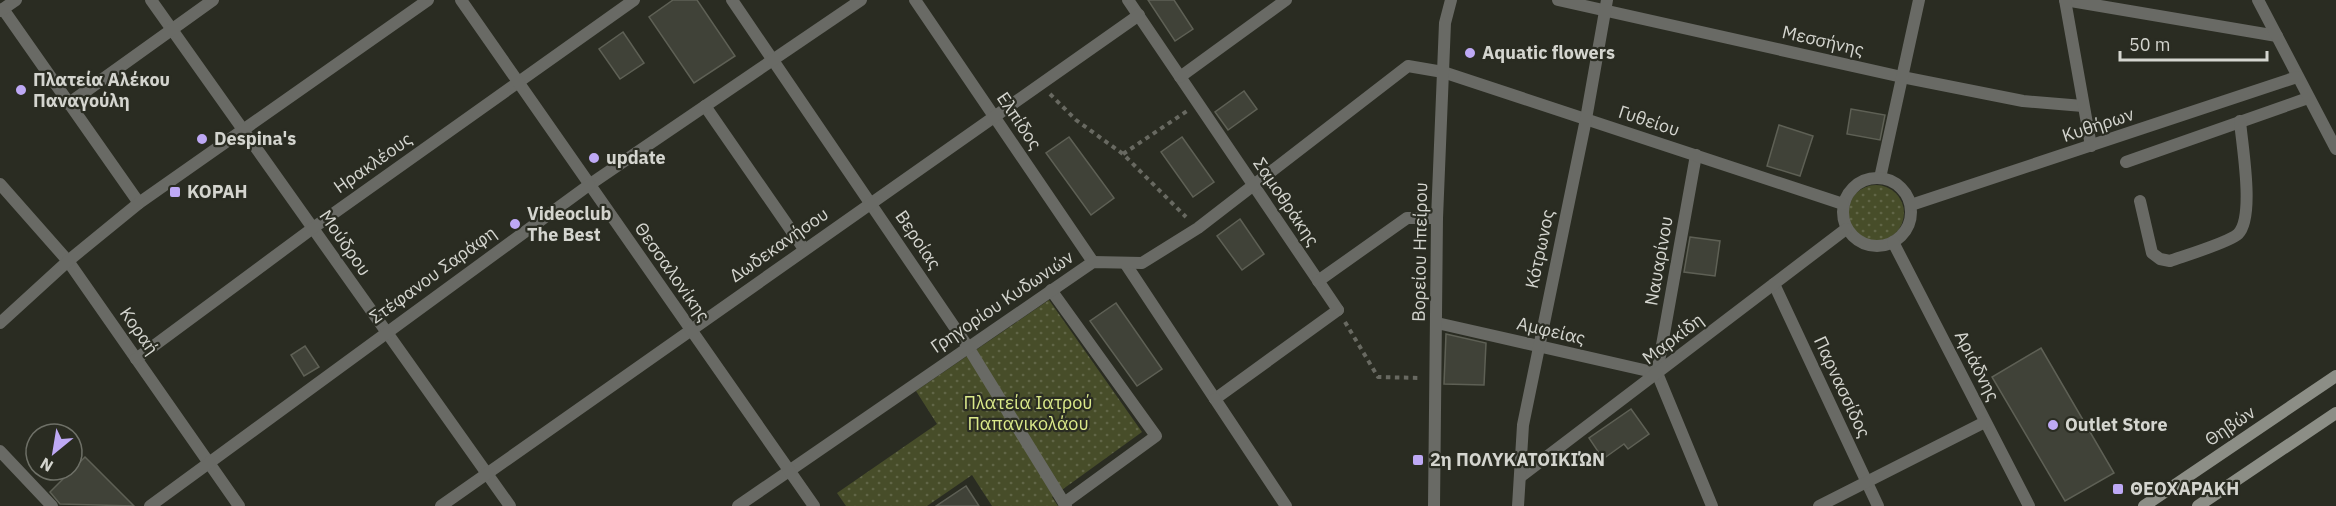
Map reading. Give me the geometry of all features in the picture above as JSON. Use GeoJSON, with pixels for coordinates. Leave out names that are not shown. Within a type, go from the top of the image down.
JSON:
{"type":"FeatureCollection","features":[{"type":"Feature","properties":{"kind":"main road","name":"Θηβών"},"geometry":{"type":"LineString","coordinates":[[2144,506],[2336,376]]}},
{"type":"Feature","properties":{"kind":"main road"},"geometry":{"type":"LineString","coordinates":[[2198,506],[2336,413]]}},
{"type":"Feature","properties":{"kind":"street"},"geometry":{"type":"LineString","coordinates":[[15,0],[2,10],[140,203]]}},
{"type":"Feature","properties":{"kind":"street","name":"Μούδρου"},"geometry":{"type":"LineString","coordinates":[[151,0],[510,506]]}},
{"type":"Feature","properties":{"kind":"street"},"geometry":{"type":"LineString","coordinates":[[69,104],[213,0]]}},
{"type":"Feature","properties":{"kind":"street"},"geometry":{"type":"LineString","coordinates":[[0,323],[68,261],[140,203],[428,0]]}},
{"type":"Feature","properties":{"kind":"street","name":"Θεσσαλονίκης"},"geometry":{"type":"LineString","coordinates":[[460,0],[814,506]]}},
{"type":"Feature","properties":{"kind":"street","name":"Ηρακλέους"},"geometry":{"type":"LineString","coordinates":[[136,359],[313,228],[634,0]]}},
{"type":"Feature","properties":{"kind":"street","name":"Βεροίας"},"geometry":{"type":"LineString","coordinates":[[732,0],[968,346],[1065,504]]}},
{"type":"Feature","properties":{"kind":"street","name":"Στέφανου Σαράφη"},"geometry":{"type":"LineString","coordinates":[[150,506],[386,331],[589,185],[861,0]]}},
{"type":"Feature","properties":{"kind":"street","name":"Ελπίδος"},"geometry":{"type":"LineString","coordinates":[[915,0],[1092,262]]}},
{"type":"Feature","properties":{"kind":"street","name":"Σαμοθράκης"},"geometry":{"type":"LineString","coordinates":[[1128,0],[1338,310]]}},
{"type":"Feature","properties":{"kind":"street"},"geometry":{"type":"LineString","coordinates":[[1180,77],[1286,0]]}},
{"type":"Feature","properties":{"kind":"street","name":"Βορείου Ηπείρου"},"geometry":{"type":"LineString","coordinates":[[1434,506],[1437,218],[1445,23],[1451,0]]}},
{"type":"Feature","properties":{"kind":"street","name":"Μεσσήνης"},"geometry":{"type":"LineString","coordinates":[[1558,0],[1606,5],[1902,77],[2023,101],[2083,106]]}},
{"type":"Feature","properties":{"kind":"street"},"geometry":{"type":"LineString","coordinates":[[1880,178],[1919,0]]}},
{"type":"Feature","properties":{"kind":"street"},"geometry":{"type":"LineString","coordinates":[[2091,146],[2065,0],[2277,36]]}},
{"type":"Feature","properties":{"kind":"street"},"geometry":{"type":"LineString","coordinates":[[2258,0],[2308,98],[2335,144]]}},
{"type":"Feature","properties":{"kind":"street","name":"Κότρωνος"},"geometry":{"type":"LineString","coordinates":[[1518,506],[1523,425],[1586,119],[1606,5]]}},
{"type":"Feature","properties":{"kind":"street","name":"Δωδεκανήσου"},"geometry":{"type":"LineString","coordinates":[[441,506],[486,472],[1138,15]]}},
{"type":"Feature","properties":{"kind":"street","name":"Γρηγορίου Κυδωνιών"},"geometry":{"type":"LineString","coordinates":[[738,506],[1092,262],[1142,263],[1198,228],[1408,66],[1443,72]]}},
{"type":"Feature","properties":{"kind":"street","name":"Γυθείου"},"geometry":{"type":"LineString","coordinates":[[1443,72],[1843,204]]}},
{"type":"Feature","properties":{"kind":"street","name":"Κυθήρων"},"geometry":{"type":"LineString","coordinates":[[1911,205],[2297,77]]}},
{"type":"Feature","properties":{"kind":"street"},"geometry":{"type":"LineString","coordinates":[[2126,162],[2308,98]]}},
{"type":"Feature","properties":{"kind":"street"},"geometry":{"type":"LineString","coordinates":[[705,106],[804,249]]}},
{"type":"Feature","properties":{"kind":"street"},"geometry":{"type":"LineString","coordinates":[[2140,201],[2152,253],[2160,259],[2170,261],[2237,236],[2245,225],[2247,209],[2240,121]]}},
{"type":"Feature","properties":{"kind":"street","name":"Ναυαρίνου"},"geometry":{"type":"LineString","coordinates":[[1657,373],[1696,155]]}},
{"type":"Feature","properties":{"kind":"street"},"geometry":{"type":"LineString","coordinates":[[1880,178],[1893,182],[1905,193],[1911,205],[1908,226],[1893,242],[1881,246],[1868,245],[1859,241],[1846,229],[1842,215],[1843,204],[1854,185],[1867,179],[1880,178]]}},
{"type":"Feature","properties":{"kind":"street","name":"Κοραή"},"geometry":{"type":"LineString","coordinates":[[0,184],[68,261],[239,506]]}},
{"type":"Feature","properties":{"kind":"street"},"geometry":{"type":"LineString","coordinates":[[1318,281],[1407,218],[1437,218]]}},
{"type":"Feature","properties":{"kind":"street","name":"Μαρκίδη"},"geometry":{"type":"LineString","coordinates":[[1520,477],[1846,229]]}},
{"type":"Feature","properties":{"kind":"street","name":"Αριάδνης"},"geometry":{"type":"LineString","coordinates":[[1893,242],[2029,506]]}},
{"type":"Feature","properties":{"kind":"street"},"geometry":{"type":"LineString","coordinates":[[1125,263],[1286,506]]}},
{"type":"Feature","properties":{"kind":"street","name":"Παρνασσίδος"},"geometry":{"type":"LineString","coordinates":[[1774,284],[1878,506]]}},
{"type":"Feature","properties":{"kind":"street"},"geometry":{"type":"LineString","coordinates":[[1051,290],[1156,436],[1065,504]]}},
{"type":"Feature","properties":{"kind":"street"},"geometry":{"type":"LineString","coordinates":[[1215,399],[1338,310]]}},
{"type":"Feature","properties":{"kind":"street","name":"Αμφείας"},"geometry":{"type":"LineString","coordinates":[[1437,323],[1657,373]]}},
{"type":"Feature","properties":{"kind":"street"},"geometry":{"type":"LineString","coordinates":[[1657,373],[1712,506]]}},
{"type":"Feature","properties":{"kind":"street"},"geometry":{"type":"LineString","coordinates":[[1819,506],[1985,422]]}},
{"type":"Feature","properties":{"kind":"street"},"geometry":{"type":"LineString","coordinates":[[0,451],[52,506]]}},
{"type":"Feature","properties":{"kind":"path"},"geometry":{"type":"LineString","coordinates":[[1041,84],[1076,120],[1123,154],[1198,228]]}},
{"type":"Feature","properties":{"kind":"path"},"geometry":{"type":"LineString","coordinates":[[1123,154],[1198,103]]}},
{"type":"Feature","properties":{"kind":"path"},"geometry":{"type":"LineString","coordinates":[[1338,310],[1378,377],[1436,379]]}},
{"type":"Feature","properties":{"kind":"green space"},"geometry":{"type":"Polygon","coordinates":[[[1871,185],[1881,185],[1896,193],[1902,202],[1904,213],[1902,224],[1896,233],[1881,241],[1871,241],[1860,236],[1853,229],[1848,218],[1848,208],[1853,197],[1860,190],[1871,185]]]}},
{"type":"Feature","properties":{"kind":"green space","name":"Πλατεία Ιατρού Παπανικολάου"},"geometry":{"type":"Polygon","coordinates":[[[1049,300],[1142,432],[1052,497],[1058,506],[992,506],[972,475],[927,506],[846,506],[837,493],[937,424],[916,391],[1049,300]]]}},
{"type":"Feature","properties":{"kind":"building"},"geometry":{"type":"Polygon","coordinates":[[[673,0],[697,0],[735,56],[694,83],[649,17],[673,0]]]}},
{"type":"Feature","properties":{"kind":"building"},"geometry":{"type":"Polygon","coordinates":[[[1148,0],[1174,0],[1193,29],[1175,41],[1148,0]]]}},
{"type":"Feature","properties":{"kind":"building"},"geometry":{"type":"Polygon","coordinates":[[[623,32],[644,63],[620,79],[599,49],[623,32]]]}},
{"type":"Feature","properties":{"kind":"building"},"geometry":{"type":"Polygon","coordinates":[[[1244,91],[1257,109],[1228,130],[1215,112],[1244,91]]]}},
{"type":"Feature","properties":{"kind":"building"},"geometry":{"type":"Polygon","coordinates":[[[1851,109],[1885,115],[1880,140],[1847,134],[1851,109]]]}},
{"type":"Feature","properties":{"kind":"building"},"geometry":{"type":"Polygon","coordinates":[[[1779,125],[1813,136],[1800,176],[1767,166],[1779,125]]]}},
{"type":"Feature","properties":{"kind":"building"},"geometry":{"type":"Polygon","coordinates":[[[1069,137],[1114,198],[1091,215],[1046,153],[1069,137]]]}},
{"type":"Feature","properties":{"kind":"building"},"geometry":{"type":"Polygon","coordinates":[[[1182,137],[1214,182],[1193,197],[1161,152],[1182,137]]]}},
{"type":"Feature","properties":{"kind":"building"},"geometry":{"type":"Polygon","coordinates":[[[1240,219],[1264,254],[1242,270],[1217,236],[1240,219]]]}},
{"type":"Feature","properties":{"kind":"building"},"geometry":{"type":"Polygon","coordinates":[[[1690,237],[1720,241],[1715,276],[1684,272],[1690,237]]]}},
{"type":"Feature","properties":{"kind":"building"},"geometry":{"type":"Polygon","coordinates":[[[1116,303],[1162,369],[1137,386],[1090,321],[1116,303]]]}},
{"type":"Feature","properties":{"kind":"building"},"geometry":{"type":"Polygon","coordinates":[[[1446,334],[1486,343],[1484,385],[1444,384],[1446,334]]]}},
{"type":"Feature","properties":{"kind":"building"},"geometry":{"type":"Polygon","coordinates":[[[305,346],[319,367],[304,376],[291,355],[305,346]]]}},
{"type":"Feature","properties":{"kind":"building","name":"Outlet Store"},"geometry":{"type":"Polygon","coordinates":[[[2041,348],[2114,473],[2065,501],[1992,377],[2041,348]]]}},
{"type":"Feature","properties":{"kind":"building"},"geometry":{"type":"Polygon","coordinates":[[[1631,409],[1649,434],[1628,449],[1624,444],[1603,459],[1589,438],[1631,409]]]}},
{"type":"Feature","properties":{"kind":"building"},"geometry":{"type":"Polygon","coordinates":[[[84,458],[134,506],[60,504],[50,492],[60,482],[84,482],[84,458]]]}},
{"type":"Feature","properties":{"kind":"building"},"geometry":{"type":"Polygon","coordinates":[[[966,486],[979,506],[936,506],[966,486]]]}},
{"type":"Feature","properties":{"kind":"place","name":"Aquatic flowers"},"geometry":{"type":"Point","coordinates":[1470,53]}},
{"type":"Feature","properties":{"kind":"place","name":"Πλατεία Αλέκου Παναγούλη"},"geometry":{"type":"Point","coordinates":[21,90]}},
{"type":"Feature","properties":{"kind":"place","name":"Despina's"},"geometry":{"type":"Point","coordinates":[202,139]}},
{"type":"Feature","properties":{"kind":"place","name":"update"},"geometry":{"type":"Point","coordinates":[594,158]}},
{"type":"Feature","properties":{"kind":"place","name":"ΚΟΡΑΗ"},"geometry":{"type":"Point","coordinates":[175,192]}},
{"type":"Feature","properties":{"kind":"place","name":"Videoclub The Best"},"geometry":{"type":"Point","coordinates":[515,224]}},
{"type":"Feature","properties":{"kind":"place","name":"Outlet Store"},"geometry":{"type":"Point","coordinates":[2053,425]}},
{"type":"Feature","properties":{"kind":"place","name":"2η ΠΟΛΥΚΑΤΟΙΚΙΏΝ"},"geometry":{"type":"Point","coordinates":[1418,460]}},
{"type":"Feature","properties":{"kind":"place","name":"ΘΕΟΧΑΡΑΚΗ"},"geometry":{"type":"Point","coordinates":[2118,489]}}]}
